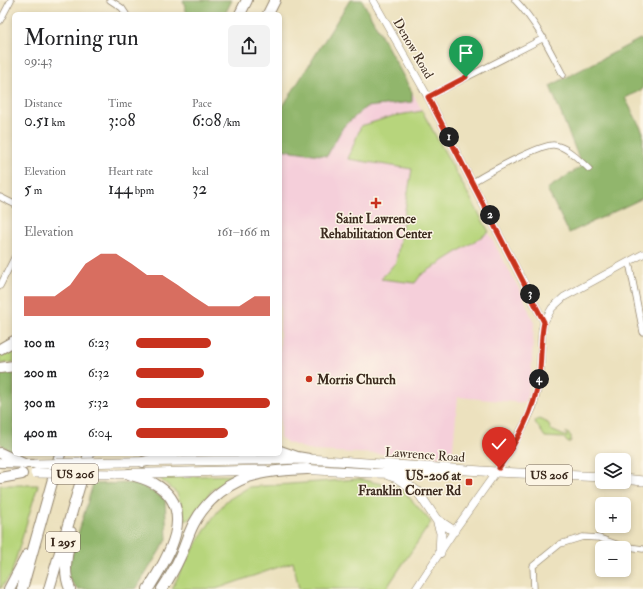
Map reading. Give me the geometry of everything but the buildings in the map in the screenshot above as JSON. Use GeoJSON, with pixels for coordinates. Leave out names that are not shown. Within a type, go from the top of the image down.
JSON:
{"type":"FeatureCollection","features":[{"type":"Feature","properties":{"kind":"highway"},"geometry":{"type":"LineString","coordinates":[[241,12],[247,0]]}},
{"type":"Feature","properties":{"kind":"highway"},"geometry":{"type":"LineString","coordinates":[[269,12],[275,0]]}},
{"type":"Feature","properties":{"kind":"highway"},"geometry":{"type":"LineString","coordinates":[[0,349],[12,342]]}},
{"type":"Feature","properties":{"kind":"highway"},"geometry":{"type":"LineString","coordinates":[[0,368],[12,366]]}},
{"type":"Feature","properties":{"kind":"highway"},"geometry":{"type":"LineString","coordinates":[[282,452],[297,457],[308,464]]}},
{"type":"Feature","properties":{"kind":"highway"},"geometry":{"type":"LineString","coordinates":[[0,453],[23,469]]}},
{"type":"Feature","properties":{"kind":"highway"},"geometry":{"type":"LineString","coordinates":[[53,482],[55,456]]}},
{"type":"Feature","properties":{"kind":"highway","name":"I 295"},"geometry":{"type":"LineString","coordinates":[[22,589],[60,456]]}},
{"type":"Feature","properties":{"kind":"highway","name":"I 295"},"geometry":{"type":"LineString","coordinates":[[49,589],[88,456]]}},
{"type":"Feature","properties":{"kind":"highway"},"geometry":{"type":"LineString","coordinates":[[85,467],[92,456]]}},
{"type":"Feature","properties":{"kind":"highway"},"geometry":{"type":"LineString","coordinates":[[143,462],[166,456]]}},
{"type":"Feature","properties":{"kind":"highway","name":"Lawrence Road"},"geometry":{"type":"LineString","coordinates":[[36,469],[123,462],[143,462],[308,464],[496,472]]}},
{"type":"Feature","properties":{"kind":"highway"},"geometry":{"type":"LineString","coordinates":[[162,589],[180,557],[192,526],[198,516],[214,497],[234,483],[257,474],[308,464]]}},
{"type":"Feature","properties":{"kind":"highway","name":"Lawrence Road"},"geometry":{"type":"LineString","coordinates":[[36,469],[129,474],[308,464],[383,473],[454,475],[496,472]]}},
{"type":"Feature","properties":{"kind":"highway"},"geometry":{"type":"LineString","coordinates":[[0,478],[23,469]]}},
{"type":"Feature","properties":{"kind":"highway","name":"US 206"},"geometry":{"type":"LineString","coordinates":[[496,472],[595,478]]}},
{"type":"Feature","properties":{"kind":"highway"},"geometry":{"type":"LineString","coordinates":[[383,473],[397,478],[418,492],[436,518],[441,533],[440,553]]}},
{"type":"Feature","properties":{"kind":"highway"},"geometry":{"type":"LineString","coordinates":[[129,474],[151,482],[161,488],[172,500],[177,514],[177,530],[174,538],[148,589]]}},
{"type":"Feature","properties":{"kind":"highway"},"geometry":{"type":"LineString","coordinates":[[631,480],[643,481]]}},
{"type":"Feature","properties":{"kind":"highway"},"geometry":{"type":"LineString","coordinates":[[70,589],[66,579],[66,571],[77,494]]}},
{"type":"Feature","properties":{"kind":"highway"},"geometry":{"type":"LineString","coordinates":[[8,589],[26,558],[46,506]]}},
{"type":"Feature","properties":{"kind":"highway"},"geometry":{"type":"LineString","coordinates":[[436,518],[454,531]]}},
{"type":"Feature","properties":{"kind":"main road","name":"Lawrence Road"},"geometry":{"type":"LineString","coordinates":[[0,463],[23,469]]}},
{"type":"Feature","properties":{"kind":"main road","name":"Lawrence Road"},"geometry":{"type":"LineString","coordinates":[[0,474],[23,469],[36,469]]}},
{"type":"Feature","properties":{"kind":"street"},"geometry":{"type":"LineString","coordinates":[[0,21],[11,0]]}},
{"type":"Feature","properties":{"kind":"street"},"geometry":{"type":"LineString","coordinates":[[110,0],[122,8],[125,12]]}},
{"type":"Feature","properties":{"kind":"street","name":"Denow Road"},"geometry":{"type":"LineString","coordinates":[[373,0],[428,97],[544,322]]}},
{"type":"Feature","properties":{"kind":"street"},"geometry":{"type":"LineString","coordinates":[[515,0],[544,38],[563,75]]}},
{"type":"Feature","properties":{"kind":"street"},"geometry":{"type":"LineString","coordinates":[[428,97],[544,38]]}},
{"type":"Feature","properties":{"kind":"street"},"geometry":{"type":"LineString","coordinates":[[473,182],[498,168],[549,145],[561,146],[589,169]]}},
{"type":"Feature","properties":{"kind":"street"},"geometry":{"type":"LineString","coordinates":[[0,197],[12,203]]}},
{"type":"Feature","properties":{"kind":"street"},"geometry":{"type":"LineString","coordinates":[[416,589],[454,531],[496,472],[522,431],[533,408],[540,376],[542,330],[544,322],[552,308],[564,297],[643,254]]}},
{"type":"Feature","properties":{"kind":"street"},"geometry":{"type":"LineString","coordinates":[[0,286],[12,262]]}},
{"type":"Feature","properties":{"kind":"street"},"geometry":{"type":"LineString","coordinates":[[629,262],[643,332]]}},
{"type":"Feature","properties":{"kind":"street"},"geometry":{"type":"LineString","coordinates":[[534,589],[533,566],[560,544],[583,537],[599,538],[622,546],[643,549]]}},
{"type":"Feature","properties":{"kind":"shaded area","name":"Saint Lawrence Rehabilitation Center"},"geometry":{"type":"Polygon","coordinates":[[[350,0],[362,0],[523,296],[534,323],[531,380],[525,403],[458,397],[452,457],[313,451],[286,442],[282,439],[282,108],[350,0]]]}},
{"type":"Feature","properties":{"kind":"green space"},"geometry":{"type":"Polygon","coordinates":[[[183,0],[232,0],[226,12],[186,12],[183,0]]]}},
{"type":"Feature","properties":{"kind":"green space"},"geometry":{"type":"Polygon","coordinates":[[[350,0],[362,0],[412,92],[412,102],[366,107],[343,127],[327,156],[282,149],[282,108],[350,0]]]}},
{"type":"Feature","properties":{"kind":"green space"},"geometry":{"type":"Polygon","coordinates":[[[640,39],[643,41],[643,89],[625,98],[643,132],[643,198],[569,233],[547,189],[582,166],[550,86],[640,39]]]}},
{"type":"Feature","properties":{"kind":"green space"},"geometry":{"type":"Polygon","coordinates":[[[422,111],[489,232],[421,275],[415,283],[381,279],[396,262],[412,169],[348,159],[361,126],[393,116],[422,111]]]}},
{"type":"Feature","properties":{"kind":"green space"},"geometry":{"type":"Polygon","coordinates":[[[12,349],[12,362],[0,364],[0,355],[12,349]]]}},
{"type":"Feature","properties":{"kind":"green space"},"geometry":{"type":"Polygon","coordinates":[[[4,371],[12,373],[12,450],[8,450],[0,443],[0,374],[4,371]]]}},
{"type":"Feature","properties":{"kind":"green space"},"geometry":{"type":"Polygon","coordinates":[[[540,419],[548,423],[551,430],[567,437],[566,432],[571,436],[571,441],[568,443],[564,438],[545,437],[535,422],[536,420],[540,419]]]}},
{"type":"Feature","properties":{"kind":"green space"},"geometry":{"type":"Polygon","coordinates":[[[238,475],[212,490],[194,516],[186,521],[177,493],[158,477],[238,475]]]}},
{"type":"Feature","properties":{"kind":"green space"},"geometry":{"type":"Polygon","coordinates":[[[359,479],[401,488],[431,522],[386,589],[299,589],[293,562],[216,589],[172,589],[183,566],[212,519],[226,501],[249,487],[359,479]]]}},
{"type":"Feature","properties":{"kind":"green space"},"geometry":{"type":"Polygon","coordinates":[[[137,483],[165,499],[167,539],[136,589],[78,589],[70,581],[67,571],[93,484],[137,483]]]}},
{"type":"Feature","properties":{"kind":"green space"},"geometry":{"type":"Polygon","coordinates":[[[0,485],[38,485],[11,575],[0,589],[0,485]]]}},
{"type":"Feature","properties":{"kind":"place","name":"Saint Lawrence Rehabilitation Center"},"geometry":{"type":"Point","coordinates":[376,203]}},
{"type":"Feature","properties":{"kind":"place","name":"Morris Church"},"geometry":{"type":"Point","coordinates":[309,379]}},
{"type":"Feature","properties":{"kind":"place","name":"US-206 at Franklin Corner Rd"},"geometry":{"type":"Point","coordinates":[469,482]}},
{"type":"Feature","properties":{"kind":"route"},"geometry":{"type":"LineString","coordinates":[[466,77],[428,97],[544,322],[542,330],[540,376],[533,408],[522,431],[499,468]]}}]}
